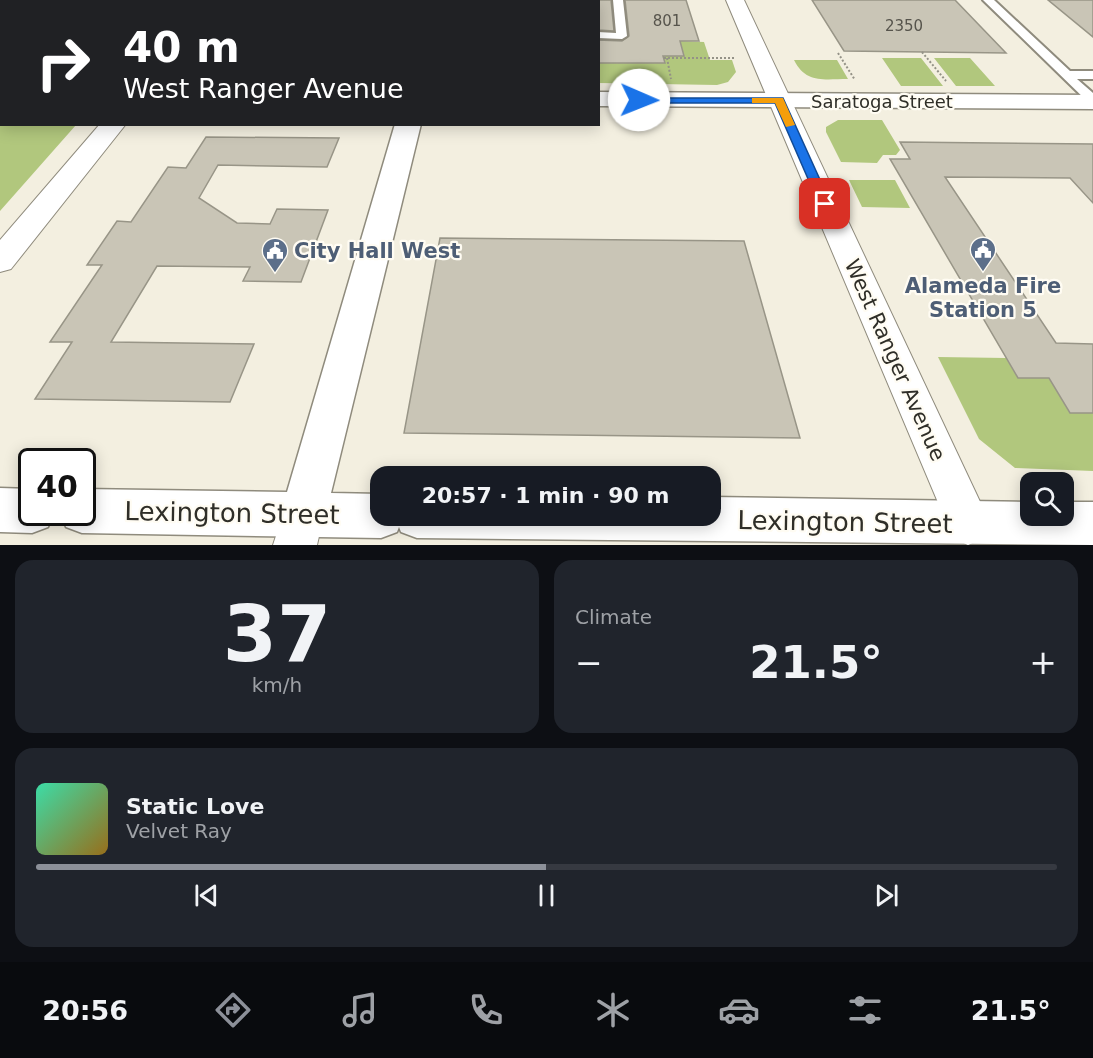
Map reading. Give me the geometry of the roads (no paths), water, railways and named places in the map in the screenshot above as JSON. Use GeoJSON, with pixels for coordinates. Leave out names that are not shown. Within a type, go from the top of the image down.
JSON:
{"type":"FeatureCollection","features":[{"type":"Feature","properties":{"kind":"street","name":"West Ranger Avenue"},"geometry":{"type":"LineString","coordinates":[[735,0],[968,523]]}},
{"type":"Feature","properties":{"kind":"street","name":"Saratoga Street"},"geometry":{"type":"LineString","coordinates":[[600,99],[1093,101]]}},
{"type":"Feature","properties":{"kind":"street"},"geometry":{"type":"LineString","coordinates":[[0,261],[112,126]]}},
{"type":"Feature","properties":{"kind":"street"},"geometry":{"type":"LineString","coordinates":[[299,530],[407,126]]}},
{"type":"Feature","properties":{"kind":"street"},"geometry":{"type":"LineString","coordinates":[[0,510],[18,511]]}},
{"type":"Feature","properties":{"kind":"street","name":"Lexington Street"},"geometry":{"type":"LineString","coordinates":[[96,513],[299,530],[370,518]]}},
{"type":"Feature","properties":{"kind":"street","name":"Lexington Street"},"geometry":{"type":"LineString","coordinates":[[721,520],[1093,525]]}},
{"type":"Feature","properties":{"kind":"lane"},"geometry":{"type":"LineString","coordinates":[[600,35],[622,36],[618,0]]}},
{"type":"Feature","properties":{"kind":"lane"},"geometry":{"type":"LineString","coordinates":[[988,0],[1069,75],[1093,101]]}},
{"type":"Feature","properties":{"kind":"lane"},"geometry":{"type":"LineString","coordinates":[[1069,75],[1093,75]]}},
{"type":"Feature","properties":{"kind":"place","name":"Alameda Fire Station 5"},"geometry":{"type":"Point","coordinates":[983,273]}},
{"type":"Feature","properties":{"kind":"place","name":"City Hall West"},"geometry":{"type":"Point","coordinates":[275,274]}}]}
